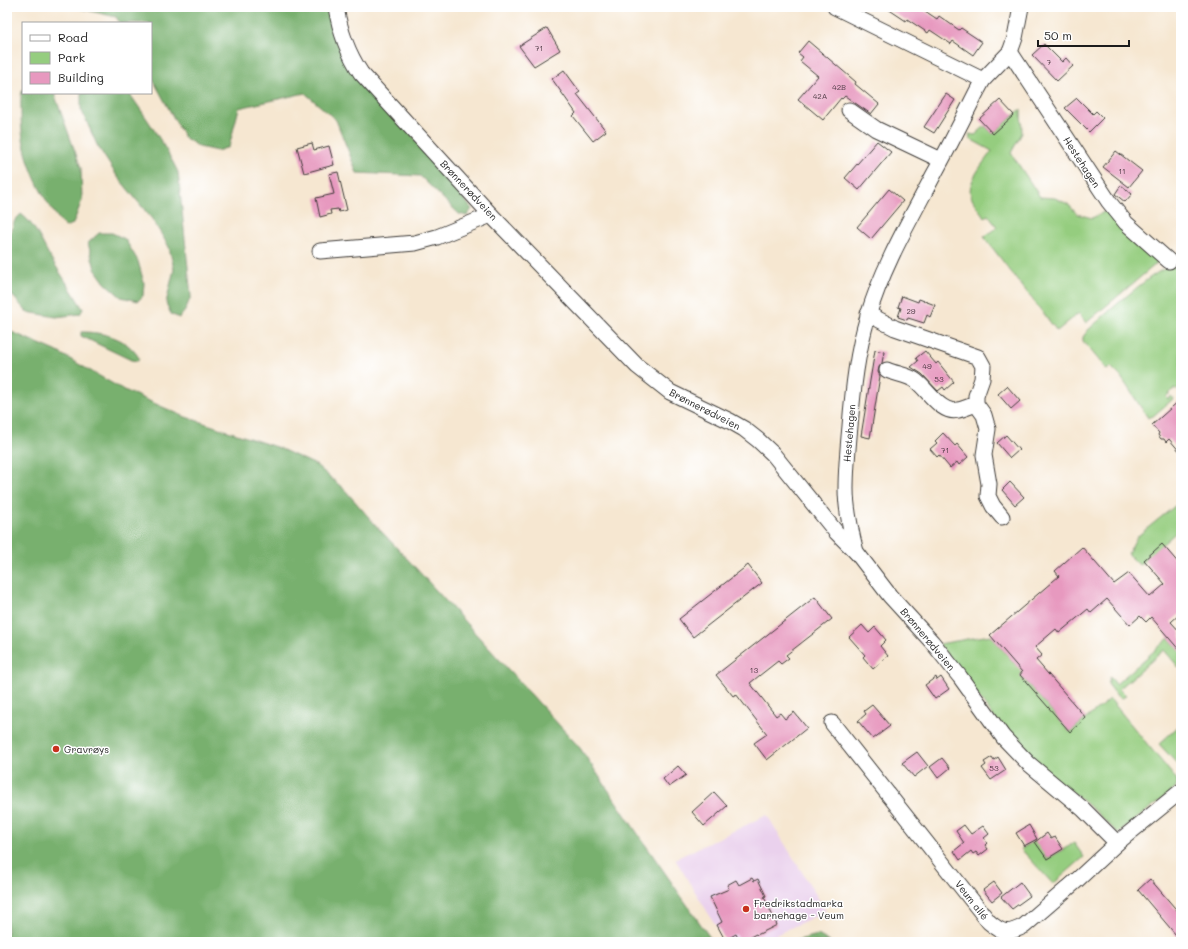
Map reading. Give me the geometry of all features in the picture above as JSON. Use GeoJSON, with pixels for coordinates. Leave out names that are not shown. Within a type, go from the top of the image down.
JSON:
{"type":"FeatureCollection","features":[{"type":"Feature","properties":{"kind":"street","name":"Brønnerødveien"},"geometry":{"type":"LineString","coordinates":[[336,7],[345,44],[361,73],[491,215],[620,349],[653,380],[670,392],[730,421],[758,440],[773,454],[890,596],[932,642],[960,677],[1003,737],[1028,762],[1083,809],[1116,843]]}},
{"type":"Feature","properties":{"kind":"street"},"geometry":{"type":"LineString","coordinates":[[836,7],[983,80]]}},
{"type":"Feature","properties":{"kind":"street","name":"Hestehagen"},"geometry":{"type":"LineString","coordinates":[[856,553],[846,491],[847,459],[857,366],[868,314],[885,269],[983,80],[1010,52],[1015,38],[1021,7]]}},
{"type":"Feature","properties":{"kind":"street","name":"Hestehagen"},"geometry":{"type":"LineString","coordinates":[[1010,52],[1108,202],[1126,223],[1169,261]]}},
{"type":"Feature","properties":{"kind":"street"},"geometry":{"type":"LineString","coordinates":[[849,110],[876,130],[941,160]]}},
{"type":"Feature","properties":{"kind":"street"},"geometry":{"type":"LineString","coordinates":[[320,251],[414,243],[437,237],[491,215]]}},
{"type":"Feature","properties":{"kind":"street"},"geometry":{"type":"LineString","coordinates":[[868,314],[895,328],[978,357],[983,366],[982,379],[976,396],[976,404],[984,415],[988,429],[984,455],[989,484],[988,496],[993,506],[1002,517]]}},
{"type":"Feature","properties":{"kind":"street"},"geometry":{"type":"LineString","coordinates":[[887,370],[915,380],[946,410],[957,411],[976,404]]}},
{"type":"Feature","properties":{"kind":"street","name":"Veum allé"},"geometry":{"type":"LineString","coordinates":[[832,723],[989,922],[998,930],[1006,932],[1014,931],[1024,926],[1116,843],[1181,791]]}},
{"type":"Feature","properties":{"kind":"shaded area"},"geometry":{"type":"Polygon","coordinates":[[[767,815],[826,911],[761,942],[726,942],[675,859],[767,815]]]}},
{"type":"Feature","properties":{"kind":"green space"},"geometry":{"type":"Polygon","coordinates":[[[73,7],[329,7],[335,39],[472,209],[467,216],[459,214],[420,176],[357,173],[336,120],[305,93],[239,108],[229,147],[217,151],[199,147],[184,137],[152,78],[152,22],[119,22],[116,17],[73,7]]]}},
{"type":"Feature","properties":{"kind":"green space"},"geometry":{"type":"Polygon","coordinates":[[[22,92],[22,94],[54,94],[81,168],[82,200],[73,224],[65,227],[55,214],[39,187],[27,157],[21,127],[22,92]]]}},
{"type":"Feature","properties":{"kind":"green space"},"geometry":{"type":"Polygon","coordinates":[[[81,94],[130,94],[155,131],[178,172],[191,296],[185,311],[179,318],[171,314],[166,303],[174,269],[169,247],[152,219],[117,176],[97,145],[81,109],[81,94]]]}},
{"type":"Feature","properties":{"kind":"green space"},"geometry":{"type":"Polygon","coordinates":[[[1021,109],[1022,133],[1011,153],[1040,197],[1055,198],[1068,204],[1077,214],[1092,218],[1110,209],[1159,258],[1156,264],[1086,323],[1079,313],[1057,331],[984,237],[997,227],[988,215],[984,217],[973,201],[970,191],[973,179],[992,151],[970,139],[969,134],[975,135],[985,126],[993,134],[1021,109]]]}},
{"type":"Feature","properties":{"kind":"green space"},"geometry":{"type":"Polygon","coordinates":[[[21,214],[35,229],[52,260],[83,309],[80,314],[56,317],[27,312],[10,293],[7,285],[7,241],[15,220],[21,214]]]}},
{"type":"Feature","properties":{"kind":"green space"},"geometry":{"type":"Polygon","coordinates":[[[99,233],[112,233],[125,239],[138,261],[144,283],[143,296],[138,301],[121,297],[105,283],[95,269],[88,243],[99,233]]]}},
{"type":"Feature","properties":{"kind":"green space"},"geometry":{"type":"Polygon","coordinates":[[[1170,267],[1177,268],[1181,271],[1181,386],[1176,390],[1174,389],[1166,397],[1168,399],[1171,396],[1173,399],[1152,417],[1151,416],[1148,418],[1121,377],[1111,367],[1107,370],[1083,341],[1083,337],[1088,330],[1141,284],[1162,270],[1170,267]]]}},
{"type":"Feature","properties":{"kind":"green space"},"geometry":{"type":"Polygon","coordinates":[[[7,330],[56,351],[122,389],[183,416],[279,448],[316,465],[345,490],[580,748],[713,942],[7,942],[7,330]]]}},
{"type":"Feature","properties":{"kind":"green space"},"geometry":{"type":"Polygon","coordinates":[[[81,332],[97,333],[113,337],[121,341],[134,351],[139,358],[138,361],[131,360],[81,336],[81,332]]]}},
{"type":"Feature","properties":{"kind":"green space"},"geometry":{"type":"Polygon","coordinates":[[[1181,501],[1181,528],[1139,565],[1128,554],[1135,540],[1139,535],[1181,501]]]}},
{"type":"Feature","properties":{"kind":"green space"},"geometry":{"type":"Polygon","coordinates":[[[990,635],[1015,664],[1025,670],[1020,675],[1070,732],[1110,699],[1177,780],[1176,788],[1118,833],[1086,803],[1016,747],[939,644],[990,635]]]}},
{"type":"Feature","properties":{"kind":"green space"},"geometry":{"type":"Polygon","coordinates":[[[1169,638],[1181,652],[1181,670],[1164,650],[1119,689],[1126,696],[1122,698],[1118,697],[1108,684],[1110,677],[1116,684],[1169,638]]]}},
{"type":"Feature","properties":{"kind":"green space"},"geometry":{"type":"Polygon","coordinates":[[[1181,724],[1181,768],[1159,744],[1181,724]]]}},
{"type":"Feature","properties":{"kind":"green space"},"geometry":{"type":"Polygon","coordinates":[[[1043,836],[1046,853],[1044,855],[1047,859],[1074,843],[1084,857],[1053,884],[1021,849],[1034,841],[1036,843],[1043,836]]]}},
{"type":"Feature","properties":{"kind":"green space"},"geometry":{"type":"Polygon","coordinates":[[[818,935],[830,942],[790,942],[818,935]]]}},
{"type":"Feature","properties":{"kind":"building"},"geometry":{"type":"Polygon","coordinates":[[[885,7],[919,7],[937,19],[939,16],[959,30],[961,28],[982,42],[973,55],[953,41],[951,44],[930,30],[928,33],[885,7]]]}},
{"type":"Feature","properties":{"kind":"building"},"geometry":{"type":"Polygon","coordinates":[[[547,28],[560,50],[534,66],[519,46],[547,28]]]}},
{"type":"Feature","properties":{"kind":"building"},"geometry":{"type":"Polygon","coordinates":[[[808,41],[879,104],[871,114],[845,96],[842,99],[841,98],[823,120],[798,99],[818,76],[800,61],[803,57],[798,53],[808,41]]]}},
{"type":"Feature","properties":{"kind":"building"},"geometry":{"type":"Polygon","coordinates":[[[1044,44],[1062,62],[1066,58],[1073,66],[1057,81],[1032,55],[1044,44]]]}},
{"type":"Feature","properties":{"kind":"building"},"geometry":{"type":"Polygon","coordinates":[[[564,70],[580,92],[577,94],[606,131],[593,141],[573,116],[576,113],[552,79],[564,70]]]}},
{"type":"Feature","properties":{"kind":"building"},"geometry":{"type":"Polygon","coordinates":[[[946,94],[955,100],[934,133],[924,127],[946,94]]]}},
{"type":"Feature","properties":{"kind":"building"},"geometry":{"type":"Polygon","coordinates":[[[1077,98],[1093,114],[1096,111],[1103,118],[1089,132],[1065,108],[1077,98]]]}},
{"type":"Feature","properties":{"kind":"building"},"geometry":{"type":"Polygon","coordinates":[[[1000,100],[1014,115],[993,134],[979,119],[1000,100]]]}},
{"type":"Feature","properties":{"kind":"building"},"geometry":{"type":"Polygon","coordinates":[[[877,141],[891,152],[859,190],[845,178],[877,141]]]}},
{"type":"Feature","properties":{"kind":"building"},"geometry":{"type":"Polygon","coordinates":[[[312,143],[314,150],[329,146],[334,165],[304,173],[297,147],[312,143]]]}},
{"type":"Feature","properties":{"kind":"building"},"geometry":{"type":"Polygon","coordinates":[[[1116,151],[1142,171],[1129,187],[1103,167],[1116,151]]]}},
{"type":"Feature","properties":{"kind":"building"},"geometry":{"type":"Polygon","coordinates":[[[338,172],[347,210],[339,212],[338,209],[330,210],[331,214],[320,217],[316,198],[334,194],[329,174],[338,172]]]}},
{"type":"Feature","properties":{"kind":"building"},"geometry":{"type":"Polygon","coordinates":[[[1121,185],[1132,194],[1125,202],[1115,194],[1121,185]]]}},
{"type":"Feature","properties":{"kind":"building"},"geometry":{"type":"Polygon","coordinates":[[[889,189],[903,201],[871,239],[857,227],[889,189]]]}},
{"type":"Feature","properties":{"kind":"building"},"geometry":{"type":"Polygon","coordinates":[[[902,296],[918,302],[919,299],[935,305],[930,317],[927,315],[924,323],[908,318],[907,320],[898,317],[901,308],[898,307],[902,296]]]}},
{"type":"Feature","properties":{"kind":"building"},"geometry":{"type":"Polygon","coordinates":[[[875,350],[884,352],[882,363],[878,372],[880,376],[870,438],[861,436],[875,350]]]}},
{"type":"Feature","properties":{"kind":"building"},"geometry":{"type":"Polygon","coordinates":[[[925,351],[936,364],[938,362],[954,382],[945,390],[943,387],[938,391],[922,374],[911,367],[918,361],[916,358],[925,351]]]}},
{"type":"Feature","properties":{"kind":"building"},"geometry":{"type":"Polygon","coordinates":[[[1007,386],[1020,401],[1011,409],[998,394],[1007,386]]]}},
{"type":"Feature","properties":{"kind":"building"},"geometry":{"type":"Polygon","coordinates":[[[1181,399],[1181,453],[1169,439],[1166,442],[1164,439],[1161,439],[1158,435],[1159,433],[1152,425],[1181,399]]]}},
{"type":"Feature","properties":{"kind":"building"},"geometry":{"type":"Polygon","coordinates":[[[943,433],[955,446],[957,444],[968,457],[959,465],[957,462],[950,468],[939,455],[937,457],[930,449],[937,443],[935,441],[943,433]]]}},
{"type":"Feature","properties":{"kind":"building"},"geometry":{"type":"Polygon","coordinates":[[[1006,435],[1019,450],[1010,458],[997,443],[1006,435]]]}},
{"type":"Feature","properties":{"kind":"building"},"geometry":{"type":"Polygon","coordinates":[[[1010,482],[1024,497],[1015,505],[1002,490],[1010,482]]]}},
{"type":"Feature","properties":{"kind":"building"},"geometry":{"type":"Polygon","coordinates":[[[1162,544],[1181,566],[1181,613],[1171,622],[1181,633],[1181,652],[1151,617],[1146,622],[1140,616],[1130,625],[1107,599],[1091,613],[1088,609],[1059,633],[1056,629],[1035,647],[1042,655],[1036,660],[1086,718],[1070,732],[1020,675],[1022,672],[990,635],[1059,576],[1055,571],[1082,547],[1114,584],[1129,573],[1150,597],[1165,584],[1144,560],[1162,544]]]}},
{"type":"Feature","properties":{"kind":"building"},"geometry":{"type":"Polygon","coordinates":[[[748,565],[762,583],[693,637],[679,619],[748,565]]]}},
{"type":"Feature","properties":{"kind":"building"},"geometry":{"type":"Polygon","coordinates":[[[815,597],[832,619],[786,655],[789,658],[781,664],[778,661],[750,683],[776,716],[780,713],[785,719],[794,712],[807,728],[767,760],[754,743],[767,734],[736,694],[733,696],[716,675],[815,597]]]}},
{"type":"Feature","properties":{"kind":"building"},"geometry":{"type":"Polygon","coordinates":[[[862,625],[869,633],[875,627],[886,640],[880,646],[888,656],[873,669],[863,657],[865,655],[849,637],[862,625]]]}},
{"type":"Feature","properties":{"kind":"building"},"geometry":{"type":"Polygon","coordinates":[[[936,677],[937,680],[941,677],[949,689],[935,699],[925,685],[936,677]]]}},
{"type":"Feature","properties":{"kind":"building"},"geometry":{"type":"Polygon","coordinates":[[[872,705],[890,726],[873,739],[858,721],[866,714],[864,711],[872,705]]]}},
{"type":"Feature","properties":{"kind":"building"},"geometry":{"type":"Polygon","coordinates":[[[917,752],[928,766],[914,777],[902,763],[917,752]]]}},
{"type":"Feature","properties":{"kind":"building"},"geometry":{"type":"Polygon","coordinates":[[[992,757],[994,760],[998,757],[1006,770],[991,780],[982,768],[986,765],[984,762],[992,757]]]}},
{"type":"Feature","properties":{"kind":"building"},"geometry":{"type":"Polygon","coordinates":[[[942,758],[950,768],[938,778],[930,767],[942,758]]]}},
{"type":"Feature","properties":{"kind":"building"},"geometry":{"type":"Polygon","coordinates":[[[678,766],[686,775],[669,787],[663,779],[678,766]]]}},
{"type":"Feature","properties":{"kind":"building"},"geometry":{"type":"Polygon","coordinates":[[[714,792],[727,806],[704,826],[692,812],[714,792]]]}},
{"type":"Feature","properties":{"kind":"building"},"geometry":{"type":"Polygon","coordinates":[[[964,825],[971,834],[983,826],[989,834],[984,838],[987,843],[985,845],[988,849],[979,856],[976,852],[973,854],[971,851],[960,860],[954,851],[964,843],[956,831],[964,825]]]}},
{"type":"Feature","properties":{"kind":"building"},"geometry":{"type":"Polygon","coordinates":[[[1029,825],[1037,839],[1024,846],[1016,833],[1029,825]]]}},
{"type":"Feature","properties":{"kind":"building"},"geometry":{"type":"Polygon","coordinates":[[[1047,833],[1051,839],[1055,837],[1063,849],[1047,859],[1035,842],[1047,833]]]}},
{"type":"Feature","properties":{"kind":"building"},"geometry":{"type":"Polygon","coordinates":[[[752,878],[754,881],[758,879],[766,896],[764,897],[777,925],[740,942],[736,934],[725,940],[717,925],[722,922],[710,897],[729,889],[727,885],[736,880],[739,885],[752,878]]]}},
{"type":"Feature","properties":{"kind":"building"},"geometry":{"type":"Polygon","coordinates":[[[1150,879],[1181,915],[1181,941],[1138,890],[1150,879]]]}},
{"type":"Feature","properties":{"kind":"building"},"geometry":{"type":"Polygon","coordinates":[[[994,882],[1002,893],[992,901],[983,890],[994,882]]]}},
{"type":"Feature","properties":{"kind":"building"},"geometry":{"type":"Polygon","coordinates":[[[1020,882],[1030,896],[1012,909],[1001,897],[1020,882]]]}},
{"type":"Feature","properties":{"kind":"place","name":"Gravrøys"},"geometry":{"type":"Point","coordinates":[56,749]}},
{"type":"Feature","properties":{"kind":"place","name":"Fredrikstadmarka barnehage - Veum"},"geometry":{"type":"Point","coordinates":[746,909]}}]}
